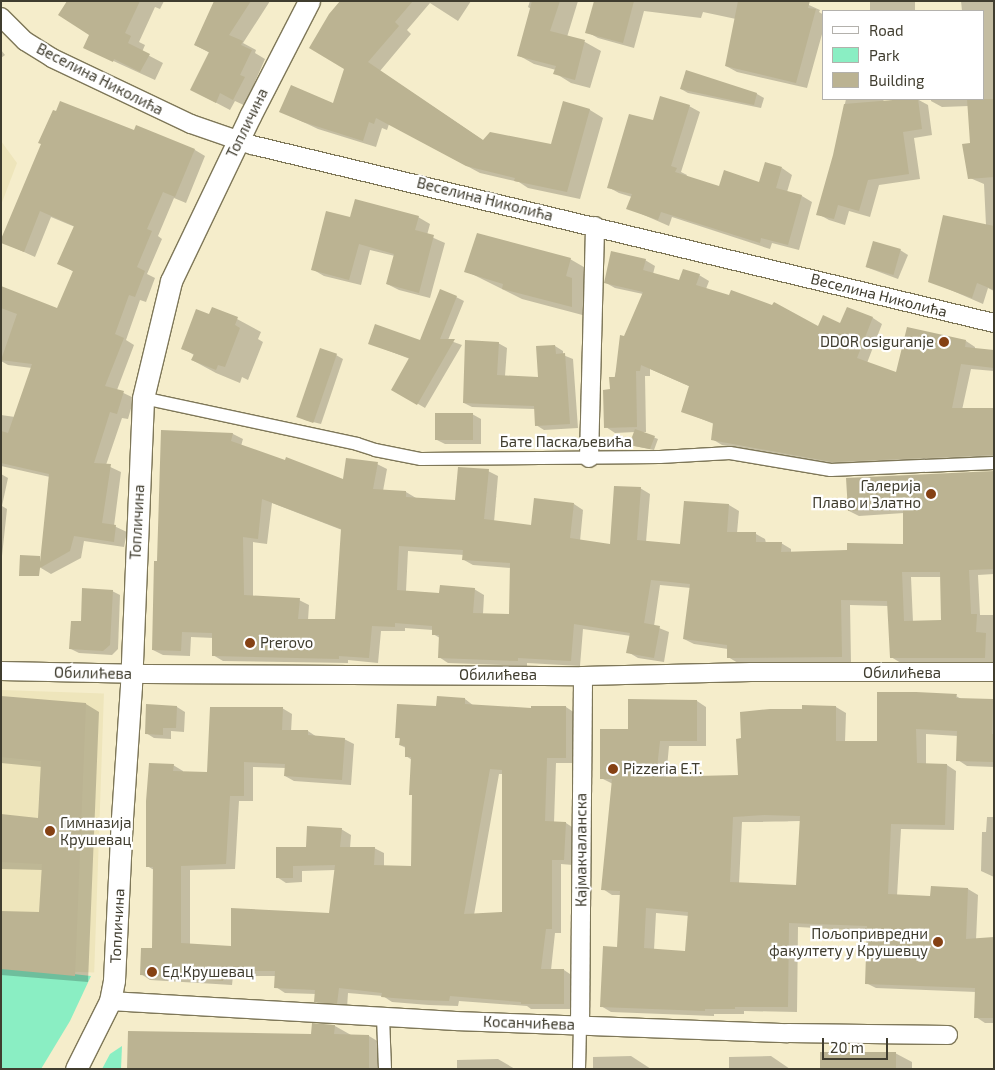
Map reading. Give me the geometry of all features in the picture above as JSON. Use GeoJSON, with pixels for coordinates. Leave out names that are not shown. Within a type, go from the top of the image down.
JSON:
{"type":"FeatureCollection","features":[{"type":"Feature","properties":{"kind":"street","name":"Топличина"},"geometry":{"type":"LineString","coordinates":[[76,1069],[110,1001],[114,980],[132,674],[142,398],[172,281],[238,140],[309,1]]}},
{"type":"Feature","properties":{"kind":"street","name":"Веселина Николића"},"geometry":{"type":"LineString","coordinates":[[1,17],[25,41],[52,58],[191,124],[238,140],[994,323]]}},
{"type":"Feature","properties":{"kind":"street"},"geometry":{"type":"LineString","coordinates":[[589,458],[595,226]]}},
{"type":"Feature","properties":{"kind":"street","name":"Бате Паскаљевића"},"geometry":{"type":"LineString","coordinates":[[142,398],[422,459],[589,458],[730,453],[831,470],[994,463]]}},
{"type":"Feature","properties":{"kind":"street","name":"Обилићева"},"geometry":{"type":"LineString","coordinates":[[1,670],[132,674],[583,676],[750,672],[994,672]]}},
{"type":"Feature","properties":{"kind":"street","name":"Кајмакчаланска"},"geometry":{"type":"LineString","coordinates":[[580,1025],[583,676]]}},
{"type":"Feature","properties":{"kind":"street","name":"Косанчићева"},"geometry":{"type":"LineString","coordinates":[[110,1001],[383,1017],[580,1025],[948,1035]]}},
{"type":"Feature","properties":{"kind":"street"},"geometry":{"type":"LineString","coordinates":[[383,1017],[385,1069]]}},
{"type":"Feature","properties":{"kind":"street"},"geometry":{"type":"LineString","coordinates":[[579,1069],[580,1025]]}},
{"type":"Feature","properties":{"kind":"shaded area"},"geometry":{"type":"Polygon","coordinates":[[[1,141],[17,163],[1,205],[1,141]]]}},
{"type":"Feature","properties":{"kind":"shaded area","name":"Гимназија Крушевац"},"geometry":{"type":"Polygon","coordinates":[[[1,690],[104,694],[94,972],[1,969],[1,690]]]}},
{"type":"Feature","properties":{"kind":"green space"},"geometry":{"type":"Polygon","coordinates":[[[1,966],[91,976],[70,1021],[41,1069],[1,1069],[1,966]]]}},
{"type":"Feature","properties":{"kind":"green space"},"geometry":{"type":"Polygon","coordinates":[[[122,1046],[121,1069],[102,1069],[110,1054],[122,1046]]]}},
{"type":"Feature","properties":{"kind":"building"},"geometry":{"type":"Polygon","coordinates":[[[67,1],[140,1],[125,33],[131,36],[128,43],[150,54],[140,72],[114,59],[113,62],[83,48],[89,35],[58,15],[67,1]]]}},
{"type":"Feature","properties":{"kind":"building"},"geometry":{"type":"Polygon","coordinates":[[[214,1],[251,1],[229,35],[243,41],[241,45],[252,50],[240,75],[245,77],[233,100],[220,93],[216,103],[190,90],[209,52],[194,45],[214,1]]]}},
{"type":"Feature","properties":{"kind":"building"},"geometry":{"type":"Polygon","coordinates":[[[340,1],[413,1],[395,22],[399,26],[368,62],[483,140],[490,132],[551,144],[563,101],[590,109],[567,192],[514,181],[515,178],[466,166],[376,118],[374,124],[369,122],[363,141],[303,122],[279,112],[291,85],[333,103],[344,69],[309,48],[329,14],[340,1]]]}},
{"type":"Feature","properties":{"kind":"building"},"geometry":{"type":"Polygon","coordinates":[[[532,1],[560,1],[550,31],[585,40],[575,80],[553,74],[556,66],[517,56],[532,1]]]}},
{"type":"Feature","properties":{"kind":"building"},"geometry":{"type":"Polygon","coordinates":[[[594,1],[634,1],[623,43],[585,33],[594,1]]]}},
{"type":"Feature","properties":{"kind":"building"},"geometry":{"type":"Polygon","coordinates":[[[738,1],[810,1],[808,8],[816,9],[796,83],[725,66],[738,1]]]}},
{"type":"Feature","properties":{"kind":"building"},"geometry":{"type":"Polygon","coordinates":[[[686,70],[757,93],[754,105],[680,89],[686,70]]]}},
{"type":"Feature","properties":{"kind":"building"},"geometry":{"type":"Polygon","coordinates":[[[660,96],[690,105],[671,166],[677,168],[675,172],[719,186],[724,170],[759,182],[765,162],[782,167],[776,188],[802,195],[788,245],[761,238],[760,243],[661,212],[658,220],[626,209],[632,194],[607,188],[629,114],[653,120],[660,96]]]}},
{"type":"Feature","properties":{"kind":"building"},"geometry":{"type":"Polygon","coordinates":[[[994,99],[994,177],[968,179],[962,144],[970,143],[967,100],[994,99]]]}},
{"type":"Feature","properties":{"kind":"building"},"geometry":{"type":"Polygon","coordinates":[[[918,100],[922,129],[903,132],[909,174],[868,180],[859,211],[838,205],[834,219],[816,215],[833,155],[844,104],[918,100]]]}},
{"type":"Feature","properties":{"kind":"building"},"geometry":{"type":"Polygon","coordinates":[[[60,101],[134,130],[136,125],[195,149],[175,197],[163,192],[147,229],[152,231],[137,267],[145,271],[135,297],[129,295],[115,334],[124,338],[105,386],[124,391],[117,414],[110,412],[94,463],[111,464],[102,523],[116,525],[114,542],[74,536],[70,551],[40,568],[39,576],[19,576],[20,555],[40,556],[40,562],[49,474],[1,463],[1,431],[8,433],[32,364],[1,360],[17,314],[1,308],[1,286],[57,308],[73,271],[57,264],[74,226],[40,211],[24,252],[1,243],[1,239],[41,144],[38,143],[53,110],[56,111],[60,101]]]}},
{"type":"Feature","properties":{"kind":"building"},"geometry":{"type":"Polygon","coordinates":[[[355,199],[419,216],[415,230],[434,235],[419,293],[386,284],[394,254],[359,244],[349,280],[311,270],[326,211],[350,217],[355,199]]]}},
{"type":"Feature","properties":{"kind":"building"},"geometry":{"type":"Polygon","coordinates":[[[943,215],[994,226],[994,290],[977,283],[972,298],[928,282],[943,215]]]}},
{"type":"Feature","properties":{"kind":"building"},"geometry":{"type":"Polygon","coordinates":[[[477,233],[571,258],[566,276],[572,278],[572,307],[502,289],[503,284],[464,272],[477,233]]]}},
{"type":"Feature","properties":{"kind":"building"},"geometry":{"type":"Polygon","coordinates":[[[873,241],[901,249],[893,275],[866,267],[873,241]]]}},
{"type":"Feature","properties":{"kind":"building"},"geometry":{"type":"Polygon","coordinates":[[[611,251],[646,259],[643,270],[679,280],[683,269],[700,274],[696,285],[729,295],[731,290],[772,305],[774,302],[818,326],[823,315],[840,323],[847,307],[873,317],[857,358],[896,372],[907,327],[966,340],[965,347],[994,350],[994,368],[961,364],[952,408],[994,408],[994,455],[832,462],[711,440],[713,423],[681,412],[689,386],[641,365],[640,371],[636,371],[637,427],[604,428],[603,390],[610,389],[609,377],[615,377],[620,335],[624,336],[643,292],[604,283],[611,251]]]}},
{"type":"Feature","properties":{"kind":"building"},"geometry":{"type":"Polygon","coordinates":[[[440,289],[457,296],[440,339],[455,339],[417,405],[391,390],[409,358],[368,344],[375,324],[420,340],[440,289]]]}},
{"type":"Feature","properties":{"kind":"building"},"geometry":{"type":"Polygon","coordinates":[[[212,307],[238,317],[235,325],[240,328],[225,367],[218,365],[216,370],[191,360],[194,354],[181,349],[196,309],[209,314],[212,307]]]}},
{"type":"Feature","properties":{"kind":"building"},"geometry":{"type":"Polygon","coordinates":[[[465,340],[499,342],[497,375],[538,377],[536,346],[555,345],[556,354],[565,353],[570,424],[535,426],[534,406],[463,403],[465,340]]]}},
{"type":"Feature","properties":{"kind":"building"},"geometry":{"type":"Polygon","coordinates":[[[320,348],[337,354],[313,423],[296,417],[320,348]]]}},
{"type":"Feature","properties":{"kind":"building"},"geometry":{"type":"Polygon","coordinates":[[[435,413],[473,413],[473,440],[435,440],[435,413]]]}},
{"type":"Feature","properties":{"kind":"building"},"geometry":{"type":"Polygon","coordinates":[[[635,429],[655,436],[650,449],[629,445],[635,429]]]}},
{"type":"Feature","properties":{"kind":"building"},"geometry":{"type":"Polygon","coordinates":[[[161,430],[233,433],[231,441],[285,460],[286,457],[343,479],[346,458],[378,462],[373,489],[406,491],[406,497],[455,500],[458,467],[489,469],[484,519],[531,525],[534,498],[574,503],[570,538],[610,544],[614,486],[641,487],[637,540],[680,544],[684,501],[729,504],[727,532],[756,532],[756,542],[782,542],[781,552],[847,550],[847,543],[903,544],[903,508],[848,511],[846,478],[994,471],[994,569],[969,570],[971,614],[977,614],[976,632],[986,633],[985,658],[890,658],[887,601],[841,600],[842,657],[727,658],[727,645],[683,639],[690,584],[651,580],[644,623],[660,626],[654,658],[626,653],[630,633],[574,624],[571,661],[518,658],[518,661],[438,658],[439,635],[432,635],[432,626],[395,623],[395,627],[372,626],[369,658],[339,656],[339,659],[212,656],[212,633],[182,632],[181,651],[152,650],[154,561],[157,561],[161,430]],[[262,499],[258,539],[243,537],[244,595],[300,598],[298,619],[335,619],[341,529],[262,499]],[[399,546],[397,590],[439,593],[440,585],[475,588],[473,613],[509,614],[510,563],[462,560],[463,550],[399,546]],[[902,572],[904,621],[941,620],[940,572],[902,572]]]}},
{"type":"Feature","properties":{"kind":"building"},"geometry":{"type":"Polygon","coordinates":[[[82,588],[113,590],[110,645],[103,651],[69,649],[71,621],[81,621],[82,588]]]}},
{"type":"Feature","properties":{"kind":"building"},"geometry":{"type":"Polygon","coordinates":[[[877,692],[957,694],[956,698],[993,699],[992,734],[994,734],[994,762],[956,761],[957,731],[916,729],[917,763],[947,764],[945,825],[891,824],[888,894],[930,896],[931,886],[968,888],[966,939],[994,937],[994,1018],[974,1018],[975,988],[865,984],[867,926],[789,923],[788,1007],[735,1007],[735,1009],[705,1009],[705,1011],[600,1007],[603,946],[617,947],[620,891],[601,890],[612,779],[600,779],[600,729],[628,729],[628,699],[697,700],[697,741],[660,741],[656,777],[738,775],[736,739],[741,738],[740,712],[770,709],[802,709],[802,705],[836,706],[836,741],[877,741],[877,692]],[[764,815],[733,817],[730,882],[796,885],[800,816],[764,815]],[[646,908],[644,948],[685,951],[688,912],[646,908]]]}},
{"type":"Feature","properties":{"kind":"building","name":"Гимназија Крушевац"},"geometry":{"type":"Polygon","coordinates":[[[1,696],[86,703],[75,976],[1,969],[1,911],[39,912],[42,864],[1,862],[1,814],[38,818],[41,761],[1,757],[1,696]]]}},
{"type":"Feature","properties":{"kind":"building"},"geometry":{"type":"Polygon","coordinates":[[[437,696],[465,698],[465,704],[531,708],[531,706],[566,706],[566,758],[547,758],[545,821],[566,822],[564,860],[552,860],[552,929],[546,929],[541,969],[564,969],[564,1004],[521,1004],[521,1002],[450,996],[449,1001],[419,1000],[381,997],[382,993],[339,988],[337,1004],[314,1002],[315,990],[274,988],[275,971],[224,971],[223,981],[140,975],[141,948],[152,948],[153,867],[146,867],[146,801],[149,763],[174,764],[173,771],[207,772],[210,707],[283,707],[282,730],[308,730],[308,735],[345,738],[342,780],[284,776],[285,764],[244,762],[244,796],[230,796],[226,864],[181,866],[181,943],[231,946],[231,908],[329,913],[335,865],[293,866],[293,878],[276,878],[276,847],[306,847],[307,826],[342,828],[340,847],[375,847],[374,865],[411,866],[412,795],[409,795],[411,757],[405,757],[405,746],[399,745],[400,738],[395,738],[397,704],[436,706],[437,696]],[[490,769],[464,914],[502,912],[502,770],[490,769]]]}},
{"type":"Feature","properties":{"kind":"building"},"geometry":{"type":"Polygon","coordinates":[[[146,704],[177,706],[176,728],[163,728],[163,735],[145,734],[146,704]]]}},
{"type":"Feature","properties":{"kind":"building"},"geometry":{"type":"Polygon","coordinates":[[[312,1023],[335,1025],[334,1034],[369,1035],[369,1069],[127,1069],[128,1031],[311,1034],[312,1023]]]}},
{"type":"Feature","properties":{"kind":"building"},"geometry":{"type":"Polygon","coordinates":[[[820,1052],[896,1052],[896,1069],[820,1069],[820,1052]]]}},
{"type":"Feature","properties":{"kind":"place","name":"DDOR osiguranje"},"geometry":{"type":"Point","coordinates":[944,342]}},
{"type":"Feature","properties":{"kind":"place","name":"Галерија Плаво и Златно"},"geometry":{"type":"Point","coordinates":[931,494]}},
{"type":"Feature","properties":{"kind":"place","name":"Prerovo"},"geometry":{"type":"Point","coordinates":[250,643]}},
{"type":"Feature","properties":{"kind":"place","name":"Pizzeria E.T."},"geometry":{"type":"Point","coordinates":[613,769]}},
{"type":"Feature","properties":{"kind":"place","name":"Гимназија Крушевац"},"geometry":{"type":"Point","coordinates":[50,831]}},
{"type":"Feature","properties":{"kind":"place","name":"Пољопривредни факултету у Крушевцу"},"geometry":{"type":"Point","coordinates":[938,942]}},
{"type":"Feature","properties":{"kind":"place","name":"Ед.Крушевац"},"geometry":{"type":"Point","coordinates":[152,972]}}]}
